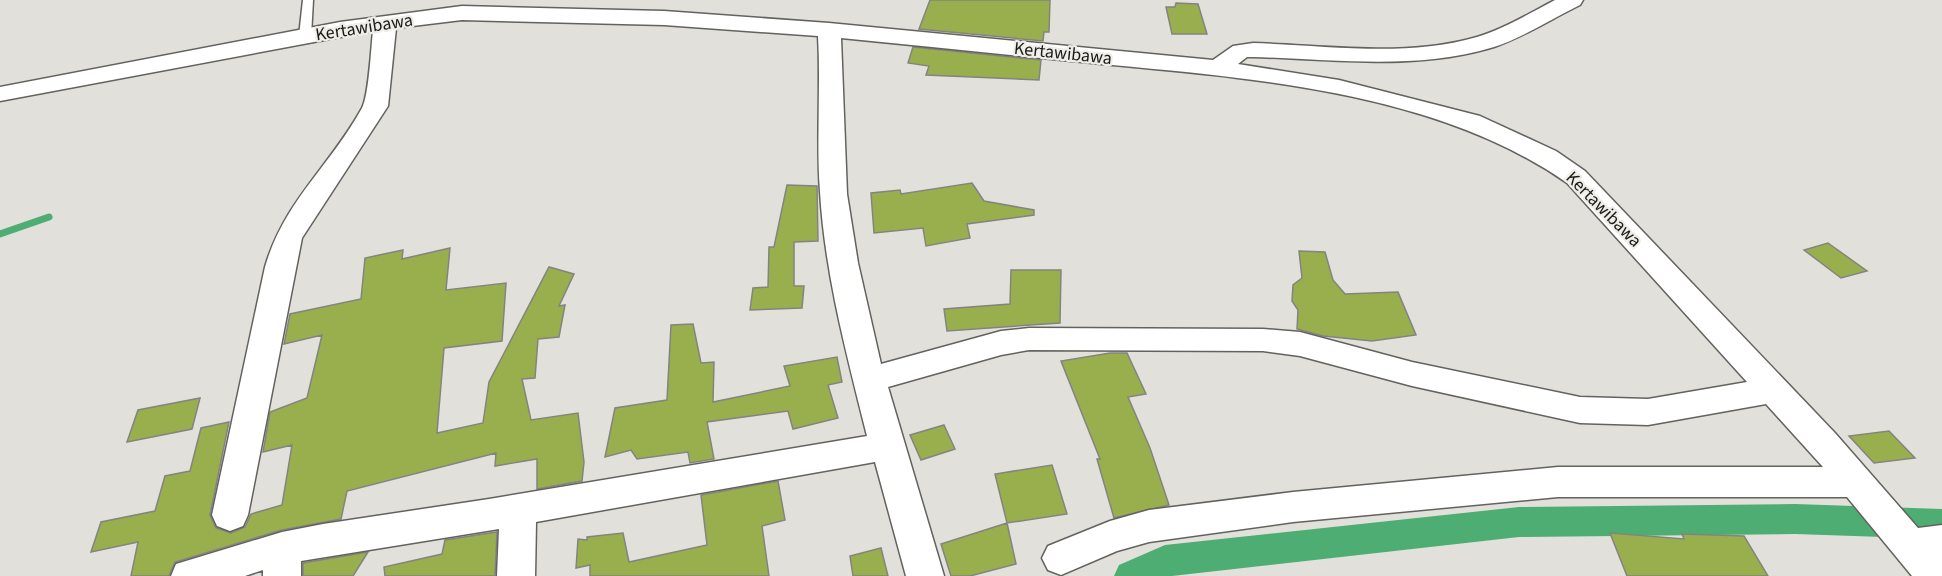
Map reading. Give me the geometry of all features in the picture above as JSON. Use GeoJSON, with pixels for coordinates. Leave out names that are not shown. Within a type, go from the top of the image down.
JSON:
{"type":"FeatureCollection","features":[{"type":"Feature","properties":{"kind":"street"},"geometry":{"type":"LineString","coordinates":[[1218,68],[1241,51],[1253,50],[1379,56],[1462,48],[1515,31],[1572,0]]}},
{"type":"Feature","properties":{"kind":"street","name":"Kertawibawa"},"geometry":{"type":"LineString","coordinates":[[0,94],[305,36],[385,22],[462,13],[664,18],[829,30],[1218,68],[1339,87],[1471,121],[1546,156],[1576,177],[1823,443],[1861,489],[1917,541],[1936,576]]}},
{"type":"Feature","properties":{"kind":"street"},"geometry":{"type":"LineString","coordinates":[[230,515],[280,267],[288,238],[302,213],[376,106],[385,22]]}},
{"type":"Feature","properties":{"kind":"street"},"geometry":{"type":"LineString","coordinates":[[829,30],[833,75],[836,215],[871,379],[925,576]]}},
{"type":"Feature","properties":{"kind":"street"},"geometry":{"type":"LineString","coordinates":[[871,379],[1001,344],[1029,339],[1263,340],[1299,344],[1412,374],[1580,410],[1648,412],[1778,395]]}},
{"type":"Feature","properties":{"kind":"street"},"geometry":{"type":"LineString","coordinates":[[190,576],[282,562],[384,529],[518,510],[889,446]]}},
{"type":"Feature","properties":{"kind":"street"},"geometry":{"type":"LineString","coordinates":[[1061,558],[1110,537],[1149,526],[1339,503],[1558,482],[1861,489]]}},
{"type":"Feature","properties":{"kind":"street"},"geometry":{"type":"LineString","coordinates":[[516,576],[518,510]]}},
{"type":"Feature","properties":{"kind":"lane"},"geometry":{"type":"LineString","coordinates":[[305,36],[308,0]]}},
{"type":"Feature","properties":{"kind":"building"},"geometry":{"type":"Polygon","coordinates":[[[930,0],[1050,0],[1049,32],[1044,32],[1043,41],[919,29],[930,0]]]}},
{"type":"Feature","properties":{"kind":"building"},"geometry":{"type":"Polygon","coordinates":[[[1176,3],[1198,4],[1207,34],[1172,34],[1166,7],[1175,7],[1176,3]]]}},
{"type":"Feature","properties":{"kind":"building"},"geometry":{"type":"Polygon","coordinates":[[[913,47],[1041,60],[1039,80],[926,75],[929,66],[908,63],[913,47]]]}},
{"type":"Feature","properties":{"kind":"building"},"geometry":{"type":"Polygon","coordinates":[[[972,183],[984,201],[1034,210],[1034,215],[967,224],[970,238],[926,246],[923,228],[874,233],[871,193],[900,190],[901,194],[972,183]]]}},
{"type":"Feature","properties":{"kind":"building"},"geometry":{"type":"Polygon","coordinates":[[[787,185],[817,186],[818,241],[794,242],[794,286],[804,286],[802,308],[750,310],[753,288],[768,287],[769,247],[774,247],[787,185]]]}},
{"type":"Feature","properties":{"kind":"building"},"geometry":{"type":"Polygon","coordinates":[[[1828,243],[1867,271],[1841,278],[1804,250],[1828,243]]]}},
{"type":"Feature","properties":{"kind":"building"},"geometry":{"type":"Polygon","coordinates":[[[450,248],[446,290],[506,283],[502,341],[444,348],[437,433],[483,423],[489,382],[549,267],[574,274],[559,306],[565,305],[559,337],[538,339],[535,378],[522,379],[531,420],[578,413],[584,462],[582,481],[537,489],[537,459],[495,466],[496,453],[347,491],[341,519],[282,530],[175,562],[169,576],[131,576],[138,542],[91,552],[101,522],[155,511],[165,476],[190,471],[201,428],[229,422],[210,515],[216,528],[231,533],[245,527],[251,514],[282,505],[292,445],[263,452],[270,412],[307,398],[322,335],[284,344],[290,314],[361,299],[365,258],[403,250],[402,259],[450,248]]]}},
{"type":"Feature","properties":{"kind":"building"},"geometry":{"type":"Polygon","coordinates":[[[1299,251],[1325,252],[1333,280],[1345,294],[1398,292],[1416,335],[1372,341],[1323,336],[1297,329],[1298,310],[1292,301],[1293,285],[1302,278],[1299,251]]]}},
{"type":"Feature","properties":{"kind":"building"},"geometry":{"type":"Polygon","coordinates":[[[1011,270],[1061,270],[1060,323],[947,331],[944,309],[1010,304],[1011,270]]]}},
{"type":"Feature","properties":{"kind":"building"},"geometry":{"type":"Polygon","coordinates":[[[693,324],[701,363],[714,362],[713,402],[790,386],[784,366],[837,357],[842,382],[828,385],[838,418],[793,429],[788,411],[707,422],[714,459],[690,463],[688,452],[637,459],[631,450],[605,457],[615,408],[667,400],[671,325],[693,324]]]}},
{"type":"Feature","properties":{"kind":"building"},"geometry":{"type":"Polygon","coordinates":[[[1110,353],[1127,353],[1146,394],[1128,397],[1150,448],[1169,505],[1114,518],[1097,459],[1100,459],[1061,361],[1110,353]]]}},
{"type":"Feature","properties":{"kind":"building"},"geometry":{"type":"Polygon","coordinates":[[[200,398],[192,429],[127,442],[138,410],[200,398]]]}},
{"type":"Feature","properties":{"kind":"building"},"geometry":{"type":"Polygon","coordinates":[[[944,425],[955,449],[921,460],[910,435],[944,425]]]}},
{"type":"Feature","properties":{"kind":"building"},"geometry":{"type":"Polygon","coordinates":[[[1889,431],[1915,458],[1874,463],[1849,436],[1889,431]]]}},
{"type":"Feature","properties":{"kind":"building"},"geometry":{"type":"Polygon","coordinates":[[[1052,465],[1067,514],[1007,523],[995,474],[1052,465]]]}},
{"type":"Feature","properties":{"kind":"building"},"geometry":{"type":"Polygon","coordinates":[[[778,481],[785,520],[762,526],[769,576],[590,576],[590,565],[576,568],[578,539],[587,540],[587,537],[623,533],[629,562],[707,545],[701,495],[778,481]]]}},
{"type":"Feature","properties":{"kind":"building"},"geometry":{"type":"Polygon","coordinates":[[[1007,523],[1016,564],[970,576],[951,576],[941,544],[1007,523]]]}},
{"type":"Feature","properties":{"kind":"building"},"geometry":{"type":"Polygon","coordinates":[[[497,532],[495,576],[385,576],[384,567],[442,554],[445,540],[497,532]]]}},
{"type":"Feature","properties":{"kind":"building"},"geometry":{"type":"Polygon","coordinates":[[[1610,533],[1684,539],[1682,534],[1744,536],[1768,576],[1627,576],[1610,533]]]}},
{"type":"Feature","properties":{"kind":"building"},"geometry":{"type":"Polygon","coordinates":[[[881,548],[888,576],[853,576],[850,556],[881,548]]]}},
{"type":"Feature","properties":{"kind":"building"},"geometry":{"type":"Polygon","coordinates":[[[368,552],[353,576],[303,576],[303,563],[368,552]]]}},
{"type":"Feature","properties":{"kind":"waterway"},"geometry":{"type":"LineString","coordinates":[[0,234],[49,217]]}},
{"type":"Feature","properties":{"kind":"waterway"},"geometry":{"type":"LineString","coordinates":[[1132,576],[1165,561],[1519,522],[1795,519],[1942,524]]}}]}
